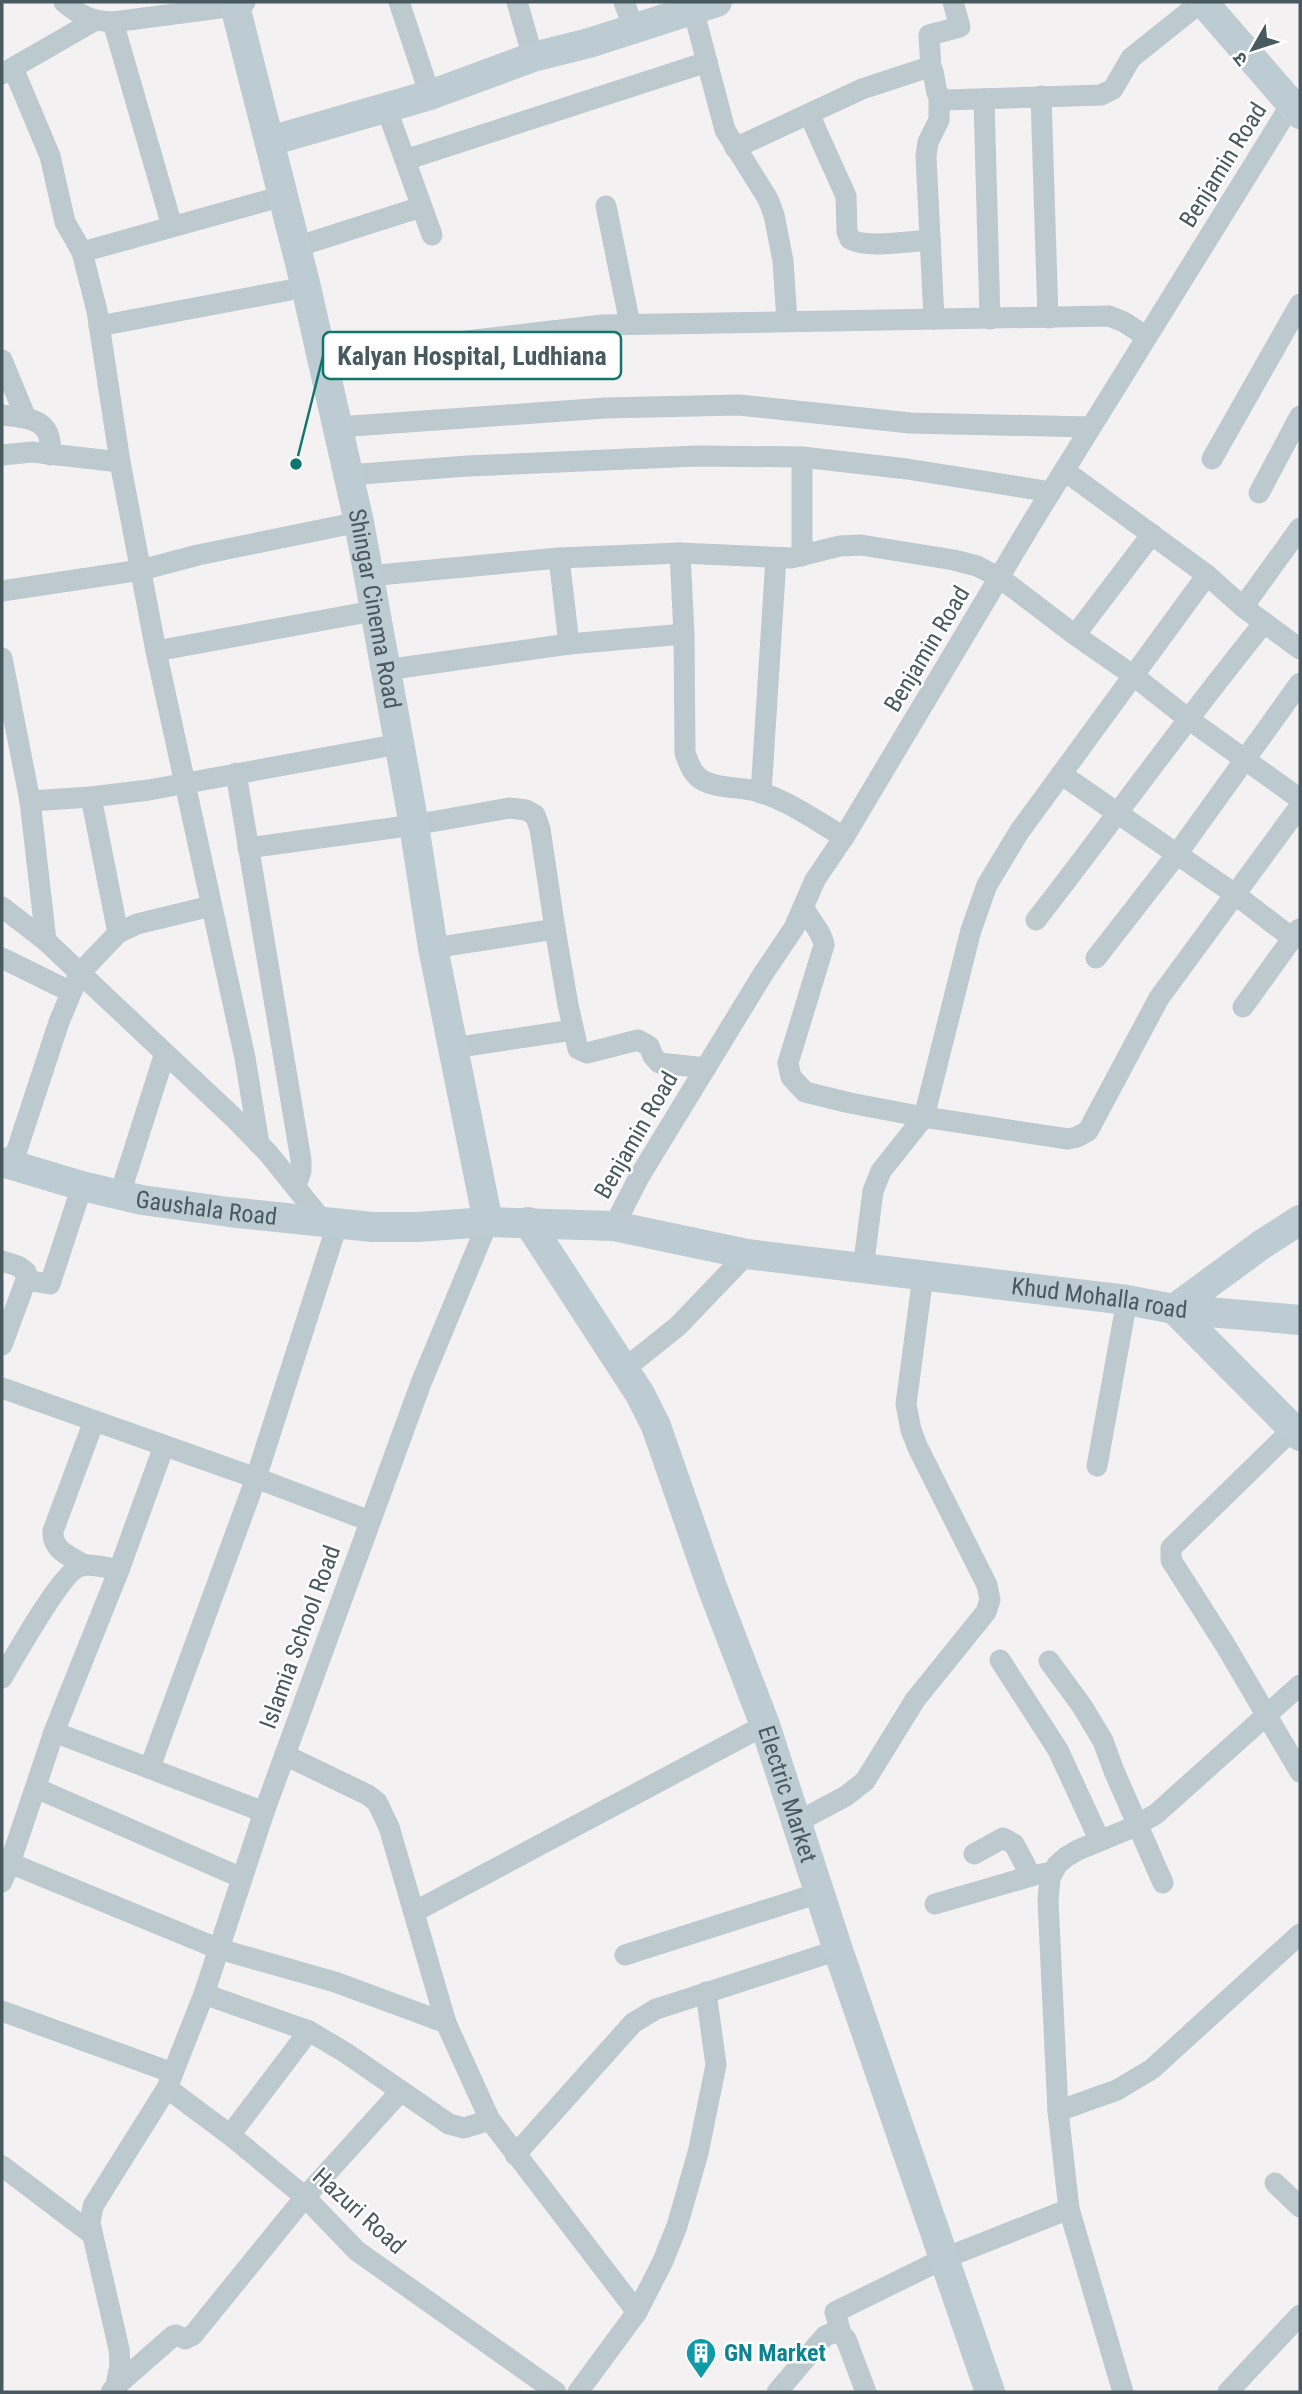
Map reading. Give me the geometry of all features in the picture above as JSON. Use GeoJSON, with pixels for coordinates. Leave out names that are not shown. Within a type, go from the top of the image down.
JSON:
{"type":"FeatureCollection","features":[{"type":"Feature","properties":{"kind":"street"},"geometry":{"type":"LineString","coordinates":[[64,2],[76,13],[103,22]]}},
{"type":"Feature","properties":{"kind":"street"},"geometry":{"type":"LineString","coordinates":[[399,2],[429,95]]}},
{"type":"Feature","properties":{"kind":"street"},"geometry":{"type":"LineString","coordinates":[[517,2],[533,57]]}},
{"type":"Feature","properties":{"kind":"street"},"geometry":{"type":"LineString","coordinates":[[934,320],[926,156],[928,142],[939,120],[939,96],[935,74],[931,69],[929,35],[960,27],[953,2]]}},
{"type":"Feature","properties":{"kind":"street"},"geometry":{"type":"LineString","coordinates":[[939,96],[947,100],[1094,96],[1107,92],[1118,82],[1131,58],[1202,2],[1297,104]]}},
{"type":"Feature","properties":{"kind":"street"},"geometry":{"type":"LineString","coordinates":[[238,3],[103,22],[8,71],[50,156],[65,222],[82,252],[99,326],[120,462],[156,651],[245,1058],[259,1144]]}},
{"type":"Feature","properties":{"kind":"street","name":"Shingar Cinema Road"},"geometry":{"type":"LineString","coordinates":[[238,3],[323,358],[359,522],[373,611],[414,825],[433,948],[488,1222]]}},
{"type":"Feature","properties":{"kind":"street"},"geometry":{"type":"LineString","coordinates":[[270,141],[429,95],[533,57],[629,15],[705,6],[707,62],[725,130],[768,199],[774,215],[783,261],[787,321]]}},
{"type":"Feature","properties":{"kind":"street"},"geometry":{"type":"LineString","coordinates":[[103,22],[172,226]]}},
{"type":"Feature","properties":{"kind":"street"},"geometry":{"type":"LineString","coordinates":[[405,160],[707,62]]}},
{"type":"Feature","properties":{"kind":"street"},"geometry":{"type":"LineString","coordinates":[[735,148],[862,89],[923,69],[931,69]]}},
{"type":"Feature","properties":{"kind":"street"},"geometry":{"type":"LineString","coordinates":[[1041,96],[1048,318]]}},
{"type":"Feature","properties":{"kind":"street"},"geometry":{"type":"LineString","coordinates":[[984,99],[990,319]]}},
{"type":"Feature","properties":{"kind":"street","name":"Benjamin Road"},"geometry":{"type":"LineString","coordinates":[[614,1226],[639,1177],[794,928],[816,880],[1090,427],[1297,104]]}},
{"type":"Feature","properties":{"kind":"street"},"geometry":{"type":"LineString","coordinates":[[386,107],[432,235]]}},
{"type":"Feature","properties":{"kind":"street"},"geometry":{"type":"LineString","coordinates":[[809,114],[846,196],[847,232],[850,239],[859,243],[930,240]]}},
{"type":"Feature","properties":{"kind":"street"},"geometry":{"type":"LineString","coordinates":[[82,252],[283,196]]}},
{"type":"Feature","properties":{"kind":"street"},"geometry":{"type":"LineString","coordinates":[[606,206],[630,324]]}},
{"type":"Feature","properties":{"kind":"street"},"geometry":{"type":"LineString","coordinates":[[296,247],[421,207]]}},
{"type":"Feature","properties":{"kind":"street"},"geometry":{"type":"LineString","coordinates":[[99,326],[306,287]]}},
{"type":"Feature","properties":{"kind":"street"},"geometry":{"type":"LineString","coordinates":[[1212,459],[1300,304]]}},
{"type":"Feature","properties":{"kind":"street"},"geometry":{"type":"LineString","coordinates":[[323,358],[630,324],[1109,316],[1147,337]]}},
{"type":"Feature","properties":{"kind":"street"},"geometry":{"type":"LineString","coordinates":[[2,360],[26,418]]}},
{"type":"Feature","properties":{"kind":"street"},"geometry":{"type":"LineString","coordinates":[[338,427],[605,408],[738,405],[910,423],[1090,427]]}},
{"type":"Feature","properties":{"kind":"street"},"geometry":{"type":"LineString","coordinates":[[2,415],[26,418],[47,429],[51,443],[50,455]]}},
{"type":"Feature","properties":{"kind":"street"},"geometry":{"type":"LineString","coordinates":[[1259,493],[1300,416]]}},
{"type":"Feature","properties":{"kind":"street"},"geometry":{"type":"LineString","coordinates":[[2,455],[32,452],[120,462]]}},
{"type":"Feature","properties":{"kind":"street"},"geometry":{"type":"LineString","coordinates":[[347,475],[468,466],[684,456],[802,457],[907,469],[1051,492]]}},
{"type":"Feature","properties":{"kind":"street"},"geometry":{"type":"LineString","coordinates":[[802,457],[802,556]]}},
{"type":"Feature","properties":{"kind":"street"},"geometry":{"type":"LineString","coordinates":[[1065,471],[1207,575],[1243,607],[1300,649]]}},
{"type":"Feature","properties":{"kind":"street"},"geometry":{"type":"LineString","coordinates":[[2,591],[141,570],[198,555],[359,522]]}},
{"type":"Feature","properties":{"kind":"street"},"geometry":{"type":"LineString","coordinates":[[1243,607],[1300,528]]}},
{"type":"Feature","properties":{"kind":"street"},"geometry":{"type":"LineString","coordinates":[[1075,635],[1152,534]]}},
{"type":"Feature","properties":{"kind":"street"},"geometry":{"type":"LineString","coordinates":[[368,576],[559,558],[680,554],[776,558],[802,556],[840,546],[861,545],[954,560],[977,566],[1000,578],[1300,799]]}},
{"type":"Feature","properties":{"kind":"street"},"geometry":{"type":"LineString","coordinates":[[680,554],[684,634],[684,753],[689,765],[698,778],[709,783],[761,793],[844,837]]}},
{"type":"Feature","properties":{"kind":"street"},"geometry":{"type":"LineString","coordinates":[[559,558],[569,644]]}},
{"type":"Feature","properties":{"kind":"street"},"geometry":{"type":"LineString","coordinates":[[761,793],[776,558]]}},
{"type":"Feature","properties":{"kind":"street"},"geometry":{"type":"LineString","coordinates":[[863,1269],[870,1200],[876,1180],[924,1117],[971,930],[987,885],[1018,832],[1207,575]]}},
{"type":"Feature","properties":{"kind":"street"},"geometry":{"type":"LineString","coordinates":[[156,651],[373,611]]}},
{"type":"Feature","properties":{"kind":"street"},"geometry":{"type":"LineString","coordinates":[[1036,920],[1118,815],[1187,718],[1264,623]]}},
{"type":"Feature","properties":{"kind":"street"},"geometry":{"type":"LineString","coordinates":[[386,670],[569,644],[684,634]]}},
{"type":"Feature","properties":{"kind":"street"},"geometry":{"type":"LineString","coordinates":[[2,658],[30,801],[46,941]]}},
{"type":"Feature","properties":{"kind":"street"},"geometry":{"type":"LineString","coordinates":[[1096,958],[1177,854],[1300,682]]}},
{"type":"Feature","properties":{"kind":"street"},"geometry":{"type":"LineString","coordinates":[[30,801],[90,797],[183,784],[399,744]]}},
{"type":"Feature","properties":{"kind":"street"},"geometry":{"type":"LineString","coordinates":[[236,773],[301,1160],[296,1186]]}},
{"type":"Feature","properties":{"kind":"street"},"geometry":{"type":"LineString","coordinates":[[1061,774],[1236,895],[1296,933],[1243,1007]]}},
{"type":"Feature","properties":{"kind":"street"},"geometry":{"type":"LineString","coordinates":[[90,797],[118,933]]}},
{"type":"Feature","properties":{"kind":"street"},"geometry":{"type":"LineString","coordinates":[[804,908],[822,936],[824,945],[788,1063],[791,1077],[805,1092],[924,1117],[1068,1139],[1088,1131],[1174,975],[1300,806]]}},
{"type":"Feature","properties":{"kind":"street"},"geometry":{"type":"LineString","coordinates":[[248,848],[414,825],[509,808],[526,810],[535,815],[540,829],[576,1045],[587,1053],[638,1040],[649,1046],[659,1063],[706,1068]]}},
{"type":"Feature","properties":{"kind":"street"},"geometry":{"type":"LineString","coordinates":[[7,1163],[75,983],[118,933],[137,924],[211,906]]}},
{"type":"Feature","properties":{"kind":"street"},"geometry":{"type":"LineString","coordinates":[[2,907],[46,941],[75,983],[165,1053],[259,1144],[330,1221],[256,1478],[150,1767]]}},
{"type":"Feature","properties":{"kind":"street"},"geometry":{"type":"LineString","coordinates":[[433,948],[555,929]]}},
{"type":"Feature","properties":{"kind":"street"},"geometry":{"type":"LineString","coordinates":[[2,958],[75,983]]}},
{"type":"Feature","properties":{"kind":"street"},"geometry":{"type":"LineString","coordinates":[[453,1048],[573,1030]]}},
{"type":"Feature","properties":{"kind":"street"},"geometry":{"type":"LineString","coordinates":[[120,1194],[165,1053]]}},
{"type":"Feature","properties":{"kind":"street","name":"Gaushala Road"},"geometry":{"type":"LineString","coordinates":[[7,1163],[82,1186],[142,1200],[229,1212],[372,1227],[488,1222],[614,1226],[747,1254]]}},
{"type":"Feature","properties":{"kind":"street"},"geometry":{"type":"LineString","coordinates":[[26,1280],[50,1284],[82,1186]]}},
{"type":"Feature","properties":{"kind":"street","name":"Khud Mohalla road"},"geometry":{"type":"LineString","coordinates":[[747,1254],[1127,1300],[1174,1309],[1300,1220]]}},
{"type":"Feature","properties":{"kind":"street","name":"Islamia School Road"},"geometry":{"type":"LineString","coordinates":[[92,2234],[90,2223],[93,2206],[170,2081],[204,1994],[264,1812],[421,1383],[488,1222]]}},
{"type":"Feature","properties":{"kind":"street","name":"Electric Market"},"geometry":{"type":"LineString","coordinates":[[528,1222],[640,1394],[656,1426],[712,1587],[765,1725],[838,1950],[990,2392]]}},
{"type":"Feature","properties":{"kind":"street"},"geometry":{"type":"LineString","coordinates":[[623,1370],[678,1326],[747,1254]]}},
{"type":"Feature","properties":{"kind":"street"},"geometry":{"type":"LineString","coordinates":[[2,1261],[18,1266],[26,1272],[26,1280],[2,1345]]}},
{"type":"Feature","properties":{"kind":"street"},"geometry":{"type":"LineString","coordinates":[[797,1822],[846,1796],[865,1781],[915,1700],[986,1612],[990,1600],[987,1585],[918,1448],[907,1416],[906,1404],[923,1276]]}},
{"type":"Feature","properties":{"kind":"street"},"geometry":{"type":"LineString","coordinates":[[1097,1466],[1127,1300]]}},
{"type":"Feature","properties":{"kind":"street"},"geometry":{"type":"LineString","coordinates":[[1174,1309],[1300,1320]]}},
{"type":"Feature","properties":{"kind":"street"},"geometry":{"type":"LineString","coordinates":[[1174,1309],[1297,1433],[1171,1548],[1170,1555],[1300,1772]]}},
{"type":"Feature","properties":{"kind":"street"},"geometry":{"type":"LineString","coordinates":[[2,1388],[370,1521]]}},
{"type":"Feature","properties":{"kind":"street"},"geometry":{"type":"LineString","coordinates":[[94,1422],[53,1531],[55,1546],[84,1565],[119,1570]]}},
{"type":"Feature","properties":{"kind":"street"},"geometry":{"type":"LineString","coordinates":[[164,1446],[119,1570],[54,1732],[6,1872],[219,1949],[335,1982],[446,2023]]}},
{"type":"Feature","properties":{"kind":"street"},"geometry":{"type":"LineString","coordinates":[[2,1678],[60,1584],[73,1569],[84,1565]]}},
{"type":"Feature","properties":{"kind":"street"},"geometry":{"type":"LineString","coordinates":[[1000,1660],[1058,1751],[1100,1841]]}},
{"type":"Feature","properties":{"kind":"street"},"geometry":{"type":"LineString","coordinates":[[1049,1661],[1082,1706],[1103,1741],[1163,1883]]}},
{"type":"Feature","properties":{"kind":"street"},"geometry":{"type":"LineString","coordinates":[[1123,2392],[1069,2210],[1058,2110],[1048,1900],[1053,1872],[1066,1857],[1138,1824],[1169,1803],[1300,1685]]}},
{"type":"Feature","properties":{"kind":"street"},"geometry":{"type":"LineString","coordinates":[[414,1912],[765,1725]]}},
{"type":"Feature","properties":{"kind":"street"},"geometry":{"type":"LineString","coordinates":[[54,1732],[264,1812]]}},
{"type":"Feature","properties":{"kind":"street"},"geometry":{"type":"LineString","coordinates":[[285,1755],[368,1795],[377,1802],[389,1827],[446,2023],[490,2120],[637,2312]]}},
{"type":"Feature","properties":{"kind":"street"},"geometry":{"type":"LineString","coordinates":[[36,1788],[242,1878]]}},
{"type":"Feature","properties":{"kind":"street"},"geometry":{"type":"LineString","coordinates":[[974,1854],[1003,1838],[1014,1844],[1031,1876]]}},
{"type":"Feature","properties":{"kind":"street"},"geometry":{"type":"LineString","coordinates":[[935,1904],[1053,1872]]}},
{"type":"Feature","properties":{"kind":"street"},"geometry":{"type":"LineString","coordinates":[[625,1955],[819,1893]]}},
{"type":"Feature","properties":{"kind":"street"},"geometry":{"type":"LineString","coordinates":[[1058,2110],[1108,2094],[1152,2068],[1300,1934]]}},
{"type":"Feature","properties":{"kind":"street"},"geometry":{"type":"LineString","coordinates":[[515,2155],[634,2023],[656,2009],[838,1950]]}},
{"type":"Feature","properties":{"kind":"street"},"geometry":{"type":"LineString","coordinates":[[578,2392],[637,2312],[677,2226],[713,2091],[716,2049],[706,1992]]}},
{"type":"Feature","properties":{"kind":"street"},"geometry":{"type":"LineString","coordinates":[[204,1994],[309,2031],[457,2127],[464,2128],[490,2120]]}},
{"type":"Feature","properties":{"kind":"street","name":"Hazuri Road"},"geometry":{"type":"LineString","coordinates":[[2,2011],[170,2081],[304,2197],[357,2251],[556,2392]]}},
{"type":"Feature","properties":{"kind":"street"},"geometry":{"type":"LineString","coordinates":[[230,2135],[309,2031]]}},
{"type":"Feature","properties":{"kind":"street"},"geometry":{"type":"LineString","coordinates":[[114,2389],[173,2336],[186,2339],[192,2335],[304,2197],[400,2092]]}},
{"type":"Feature","properties":{"kind":"street"},"geometry":{"type":"LineString","coordinates":[[2,2166],[92,2234],[120,2349],[120,2365],[114,2389]]}},
{"type":"Feature","properties":{"kind":"street"},"geometry":{"type":"LineString","coordinates":[[1275,2183],[1300,2207]]}},
{"type":"Feature","properties":{"kind":"street"},"geometry":{"type":"LineString","coordinates":[[866,2392],[835,2312],[945,2258],[1069,2210]]}},
{"type":"Feature","properties":{"kind":"street"},"geometry":{"type":"LineString","coordinates":[[1228,2392],[1300,2315]]}},
{"type":"Feature","properties":{"kind":"street"},"geometry":{"type":"LineString","coordinates":[[777,2392],[825,2336],[837,2331],[841,2333]]}},
{"type":"Feature","properties":{"kind":"place","name":"Kalyan Hospital, Ludhiana"},"geometry":{"type":"Point","coordinates":[296,464]}},
{"type":"Feature","properties":{"kind":"place","name":"GN Market"},"geometry":{"type":"Point","coordinates":[701,2380]}}]}
